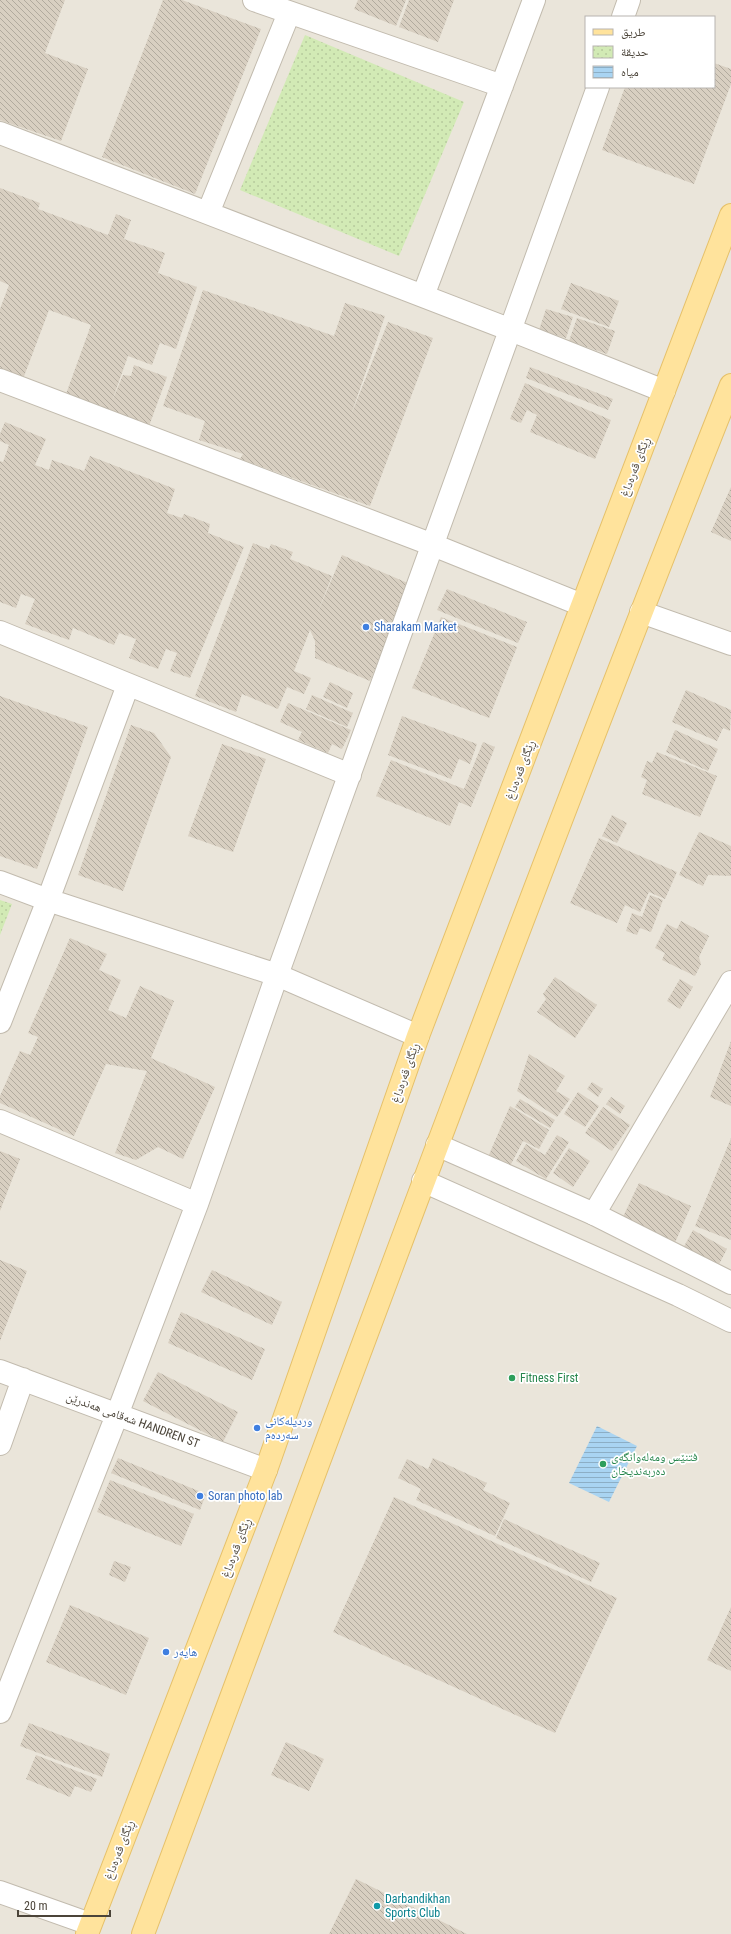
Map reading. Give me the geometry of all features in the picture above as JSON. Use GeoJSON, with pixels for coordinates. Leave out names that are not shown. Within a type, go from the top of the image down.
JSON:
{"type":"FeatureCollection","features":[{"type":"Feature","properties":{"kind":"main road","name":"ڕێگای قەرەداغ"},"geometry":{"type":"LineString","coordinates":[[88,1929],[266,1470],[418,1036],[731,215]]}},
{"type":"Feature","properties":{"kind":"main road"},"geometry":{"type":"LineString","coordinates":[[143,1934],[423,1180],[641,612],[731,385]]}},
{"type":"Feature","properties":{"kind":"street"},"geometry":{"type":"LineString","coordinates":[[254,0],[289,14],[502,86]]}},
{"type":"Feature","properties":{"kind":"street"},"geometry":{"type":"LineString","coordinates":[[424,296],[534,0]]}},
{"type":"Feature","properties":{"kind":"street"},"geometry":{"type":"LineString","coordinates":[[623,16],[629,0]]}},
{"type":"Feature","properties":{"kind":"street"},"geometry":{"type":"LineString","coordinates":[[208,213],[289,14]]}},
{"type":"Feature","properties":{"kind":"street"},"geometry":{"type":"LineString","coordinates":[[0,1712],[118,1415],[197,1204],[277,975],[598,88]]}},
{"type":"Feature","properties":{"kind":"street"},"geometry":{"type":"LineString","coordinates":[[0,133],[424,296],[664,391]]}},
{"type":"Feature","properties":{"kind":"street"},"geometry":{"type":"LineString","coordinates":[[1,383],[433,545],[582,605]]}},
{"type":"Feature","properties":{"kind":"street"},"geometry":{"type":"LineString","coordinates":[[641,612],[731,644]]}},
{"type":"Feature","properties":{"kind":"street"},"geometry":{"type":"LineString","coordinates":[[0,632],[350,775]]}},
{"type":"Feature","properties":{"kind":"street"},"geometry":{"type":"LineString","coordinates":[[0,1022],[48,900],[128,685]]}},
{"type":"Feature","properties":{"kind":"street"},"geometry":{"type":"LineString","coordinates":[[0,882],[48,900],[277,975],[418,1036]]}},
{"type":"Feature","properties":{"kind":"street"},"geometry":{"type":"LineString","coordinates":[[594,1214],[728,993]]}},
{"type":"Feature","properties":{"kind":"street"},"geometry":{"type":"LineString","coordinates":[[0,1120],[197,1204]]}},
{"type":"Feature","properties":{"kind":"street"},"geometry":{"type":"LineString","coordinates":[[437,1145],[594,1214],[731,1283]]}},
{"type":"Feature","properties":{"kind":"street"},"geometry":{"type":"LineString","coordinates":[[423,1180],[678,1295],[731,1321]]}},
{"type":"Feature","properties":{"kind":"street","name":"شەقامی هەندرێن HANDREN ST"},"geometry":{"type":"LineString","coordinates":[[0,1371],[266,1470]]}},
{"type":"Feature","properties":{"kind":"street"},"geometry":{"type":"LineString","coordinates":[[0,1444],[23,1379]]}},
{"type":"Feature","properties":{"kind":"street"},"geometry":{"type":"LineString","coordinates":[[0,1892],[88,1929]]}},
{"type":"Feature","properties":{"kind":"shaded area"},"geometry":{"type":"Polygon","coordinates":[[[0,0],[731,0],[731,1934],[0,1934],[0,0]]]}},
{"type":"Feature","properties":{"kind":"green space"},"geometry":{"type":"Polygon","coordinates":[[[305,35],[464,102],[399,256],[240,190],[305,35]]]}},
{"type":"Feature","properties":{"kind":"green space"},"geometry":{"type":"Polygon","coordinates":[[[0,900],[12,904],[0,935],[0,900]]]}},
{"type":"Feature","properties":{"kind":"water","name":"فتنێس ومەلەوانگەی دەربەندیخان"},"geometry":{"type":"Polygon","coordinates":[[[597,1426],[637,1446],[609,1502],[569,1483],[597,1426]]]}},
{"type":"Feature","properties":{"kind":"building"},"geometry":{"type":"Polygon","coordinates":[[[0,0],[65,0],[45,53],[88,69],[61,141],[0,120],[0,0]]]}},
{"type":"Feature","properties":{"kind":"building"},"geometry":{"type":"Polygon","coordinates":[[[163,0],[182,0],[261,29],[195,194],[102,157],[163,0]]]}},
{"type":"Feature","properties":{"kind":"building"},"geometry":{"type":"Polygon","coordinates":[[[358,0],[406,0],[396,26],[354,9],[358,0]]]}},
{"type":"Feature","properties":{"kind":"building"},"geometry":{"type":"Polygon","coordinates":[[[409,0],[454,0],[438,42],[399,27],[409,0]]]}},
{"type":"Feature","properties":{"kind":"building"},"geometry":{"type":"Polygon","coordinates":[[[715,63],[731,69],[731,84],[694,184],[602,150],[625,88],[715,88],[715,63]]]}},
{"type":"Feature","properties":{"kind":"building"},"geometry":{"type":"Polygon","coordinates":[[[0,188],[40,203],[38,209],[108,235],[116,214],[131,220],[124,239],[165,253],[158,273],[197,287],[176,349],[160,343],[152,365],[128,356],[112,401],[123,375],[131,376],[134,365],[167,377],[149,426],[66,394],[91,325],[49,310],[23,379],[0,371],[0,309],[9,285],[0,281],[0,188]]]}},
{"type":"Feature","properties":{"kind":"building"},"geometry":{"type":"Polygon","coordinates":[[[571,283],[619,301],[609,327],[561,309],[571,283]]]}},
{"type":"Feature","properties":{"kind":"building"},"geometry":{"type":"Polygon","coordinates":[[[203,290],[334,336],[345,303],[385,316],[351,415],[388,322],[433,338],[370,506],[240,459],[243,454],[199,440],[205,421],[163,406],[203,290]]]}},
{"type":"Feature","properties":{"kind":"building"},"geometry":{"type":"Polygon","coordinates":[[[546,309],[573,317],[566,338],[539,330],[546,309]]]}},
{"type":"Feature","properties":{"kind":"building"},"geometry":{"type":"Polygon","coordinates":[[[577,318],[615,331],[607,354],[569,341],[577,318]]]}},
{"type":"Feature","properties":{"kind":"building"},"geometry":{"type":"Polygon","coordinates":[[[530,367],[613,399],[608,410],[526,378],[530,367]]]}},
{"type":"Feature","properties":{"kind":"building"},"geometry":{"type":"Polygon","coordinates":[[[525,383],[611,420],[595,459],[530,432],[537,415],[527,410],[521,423],[510,419],[525,383]]]}},
{"type":"Feature","properties":{"kind":"building"},"geometry":{"type":"Polygon","coordinates":[[[5,422],[46,439],[35,465],[49,470],[52,460],[84,471],[90,456],[175,489],[167,513],[182,518],[184,514],[210,524],[208,533],[244,547],[190,678],[170,671],[177,653],[166,649],[158,669],[129,658],[136,639],[119,633],[114,645],[73,628],[69,640],[25,624],[35,599],[21,594],[16,608],[0,602],[0,461],[3,462],[9,445],[0,441],[0,434],[5,422]]]}},
{"type":"Feature","properties":{"kind":"building"},"geometry":{"type":"Polygon","coordinates":[[[731,487],[731,541],[711,532],[731,487]]]}},
{"type":"Feature","properties":{"kind":"building"},"geometry":{"type":"Polygon","coordinates":[[[253,543],[269,549],[271,544],[293,552],[290,559],[332,576],[317,614],[342,555],[410,584],[370,681],[315,658],[315,641],[310,630],[294,671],[311,678],[304,694],[287,687],[278,709],[242,694],[236,712],[195,696],[253,543]]]}},
{"type":"Feature","properties":{"kind":"building"},"geometry":{"type":"Polygon","coordinates":[[[447,589],[527,622],[518,643],[437,610],[447,589]]]}},
{"type":"Feature","properties":{"kind":"building"},"geometry":{"type":"Polygon","coordinates":[[[441,617],[517,647],[489,718],[412,688],[441,617]]]}},
{"type":"Feature","properties":{"kind":"building"},"geometry":{"type":"Polygon","coordinates":[[[330,682],[353,693],[347,708],[323,697],[330,682]]]}},
{"type":"Feature","properties":{"kind":"building"},"geometry":{"type":"Polygon","coordinates":[[[686,690],[731,710],[730,731],[723,728],[717,741],[672,722],[686,690]]]}},
{"type":"Feature","properties":{"kind":"building"},"geometry":{"type":"Polygon","coordinates":[[[312,695],[353,713],[347,727],[306,709],[312,695]]]}},
{"type":"Feature","properties":{"kind":"building"},"geometry":{"type":"Polygon","coordinates":[[[0,696],[88,727],[37,869],[0,856],[0,696]]]}},
{"type":"Feature","properties":{"kind":"building"},"geometry":{"type":"Polygon","coordinates":[[[288,703],[351,730],[342,749],[332,744],[328,753],[298,740],[302,732],[280,722],[288,703]]]}},
{"type":"Feature","properties":{"kind":"building"},"geometry":{"type":"Polygon","coordinates":[[[402,716],[477,744],[470,764],[459,759],[451,779],[388,755],[402,716]]]}},
{"type":"Feature","properties":{"kind":"building"},"geometry":{"type":"Polygon","coordinates":[[[131,725],[154,733],[171,757],[123,891],[78,875],[131,725]]]}},
{"type":"Feature","properties":{"kind":"building"},"geometry":{"type":"Polygon","coordinates":[[[675,730],[718,749],[708,771],[666,752],[675,730]]]}},
{"type":"Feature","properties":{"kind":"building"},"geometry":{"type":"Polygon","coordinates":[[[483,742],[495,747],[471,807],[459,802],[450,826],[376,796],[391,760],[464,789],[483,742]]]}},
{"type":"Feature","properties":{"kind":"building"},"geometry":{"type":"Polygon","coordinates":[[[222,744],[266,759],[233,852],[188,836],[222,744]]]}},
{"type":"Feature","properties":{"kind":"building"},"geometry":{"type":"Polygon","coordinates":[[[657,752],[717,776],[700,817],[642,794],[647,780],[641,777],[647,761],[652,763],[657,752]]]}},
{"type":"Feature","properties":{"kind":"building"},"geometry":{"type":"Polygon","coordinates":[[[612,815],[627,823],[617,843],[602,836],[612,815]]]}},
{"type":"Feature","properties":{"kind":"building"},"geometry":{"type":"Polygon","coordinates":[[[699,832],[731,846],[731,876],[708,875],[703,886],[679,875],[699,832]]]}},
{"type":"Feature","properties":{"kind":"building"},"geometry":{"type":"Polygon","coordinates":[[[599,838],[677,872],[665,899],[649,892],[640,912],[625,905],[617,923],[570,903],[599,838]]]}},
{"type":"Feature","properties":{"kind":"building"},"geometry":{"type":"Polygon","coordinates":[[[650,895],[663,900],[651,932],[640,928],[637,935],[626,931],[632,913],[642,917],[650,895]]]}},
{"type":"Feature","properties":{"kind":"building"},"geometry":{"type":"Polygon","coordinates":[[[681,921],[709,936],[699,957],[701,964],[695,976],[662,960],[665,953],[655,948],[667,924],[677,929],[681,921]]]}},
{"type":"Feature","properties":{"kind":"building"},"geometry":{"type":"Polygon","coordinates":[[[70,938],[107,954],[99,970],[121,980],[108,1010],[126,1018],[140,986],[174,1001],[151,1058],[215,1087],[183,1159],[158,1147],[136,1160],[115,1153],[147,1071],[106,1064],[74,1136],[0,1103],[0,1096],[20,1051],[30,1055],[38,1037],[28,1033],[70,938]]]}},
{"type":"Feature","properties":{"kind":"building"},"geometry":{"type":"Polygon","coordinates":[[[555,977],[597,1005],[575,1038],[537,1012],[546,999],[543,994],[555,977]]]}},
{"type":"Feature","properties":{"kind":"building"},"geometry":{"type":"Polygon","coordinates":[[[680,979],[693,987],[680,1009],[667,1001],[680,979]]]}},
{"type":"Feature","properties":{"kind":"building"},"geometry":{"type":"Polygon","coordinates":[[[731,1041],[731,1106],[710,1097],[731,1041]]]}},
{"type":"Feature","properties":{"kind":"building"},"geometry":{"type":"Polygon","coordinates":[[[529,1054],[565,1076],[556,1091],[570,1099],[557,1117],[517,1091],[529,1054]]]}},
{"type":"Feature","properties":{"kind":"building"},"geometry":{"type":"Polygon","coordinates":[[[592,1082],[603,1089],[598,1097],[587,1089],[592,1082]]]}},
{"type":"Feature","properties":{"kind":"building"},"geometry":{"type":"Polygon","coordinates":[[[578,1092],[599,1106],[585,1127],[564,1114],[578,1092]]]}},
{"type":"Feature","properties":{"kind":"building"},"geometry":{"type":"Polygon","coordinates":[[[611,1097],[625,1106],[620,1114],[606,1104],[611,1097]]]}},
{"type":"Feature","properties":{"kind":"building"},"geometry":{"type":"Polygon","coordinates":[[[520,1099],[555,1120],[550,1128],[515,1107],[520,1099]]]}},
{"type":"Feature","properties":{"kind":"building"},"geometry":{"type":"Polygon","coordinates":[[[510,1106],[549,1130],[539,1149],[523,1141],[509,1168],[488,1157],[510,1106]]]}},
{"type":"Feature","properties":{"kind":"building"},"geometry":{"type":"Polygon","coordinates":[[[603,1107],[630,1125],[612,1151],[585,1133],[603,1107]]]}},
{"type":"Feature","properties":{"kind":"building"},"geometry":{"type":"Polygon","coordinates":[[[557,1135],[569,1142],[546,1179],[516,1161],[526,1144],[545,1155],[557,1135]]]}},
{"type":"Feature","properties":{"kind":"building"},"geometry":{"type":"Polygon","coordinates":[[[731,1138],[731,1240],[695,1226],[731,1138]]]}},
{"type":"Feature","properties":{"kind":"building"},"geometry":{"type":"Polygon","coordinates":[[[569,1148],[590,1161],[573,1187],[553,1173],[569,1148]]]}},
{"type":"Feature","properties":{"kind":"building"},"geometry":{"type":"Polygon","coordinates":[[[0,1151],[20,1159],[0,1211],[0,1151]]]}},
{"type":"Feature","properties":{"kind":"building"},"geometry":{"type":"Polygon","coordinates":[[[639,1183],[691,1206],[674,1245],[621,1221],[639,1183]]]}},
{"type":"Feature","properties":{"kind":"building"},"geometry":{"type":"Polygon","coordinates":[[[693,1230],[727,1249],[717,1268],[682,1250],[693,1230]]]}},
{"type":"Feature","properties":{"kind":"building"},"geometry":{"type":"Polygon","coordinates":[[[0,1260],[27,1271],[0,1341],[0,1260]]]}},
{"type":"Feature","properties":{"kind":"building"},"geometry":{"type":"Polygon","coordinates":[[[212,1270],[282,1302],[272,1325],[201,1292],[212,1270]]]}},
{"type":"Feature","properties":{"kind":"building"},"geometry":{"type":"Polygon","coordinates":[[[181,1312],[265,1349],[252,1380],[168,1343],[181,1312]]]}},
{"type":"Feature","properties":{"kind":"building"},"geometry":{"type":"Polygon","coordinates":[[[158,1372],[238,1412],[223,1442],[143,1401],[158,1372]]]}},
{"type":"Feature","properties":{"kind":"building"},"geometry":{"type":"Polygon","coordinates":[[[118,1458],[206,1494],[200,1510],[111,1473],[118,1458]]]}},
{"type":"Feature","properties":{"kind":"building"},"geometry":{"type":"Polygon","coordinates":[[[433,1458],[487,1483],[483,1490],[510,1503],[495,1536],[416,1500],[421,1489],[398,1478],[407,1459],[428,1469],[433,1458]]]}},
{"type":"Feature","properties":{"kind":"building"},"geometry":{"type":"Polygon","coordinates":[[[110,1480],[194,1514],[181,1546],[97,1512],[110,1480]]]}},
{"type":"Feature","properties":{"kind":"building"},"geometry":{"type":"Polygon","coordinates":[[[394,1497],[617,1598],[555,1733],[333,1632],[394,1497]]]}},
{"type":"Feature","properties":{"kind":"building"},"geometry":{"type":"Polygon","coordinates":[[[504,1519],[600,1563],[591,1582],[496,1538],[504,1519]]]}},
{"type":"Feature","properties":{"kind":"building"},"geometry":{"type":"Polygon","coordinates":[[[114,1561],[131,1567],[125,1582],[109,1575],[114,1561]]]}},
{"type":"Feature","properties":{"kind":"building"},"geometry":{"type":"Polygon","coordinates":[[[70,1605],[149,1638],[126,1695],[46,1662],[70,1605]]]}},
{"type":"Feature","properties":{"kind":"building"},"geometry":{"type":"Polygon","coordinates":[[[731,1607],[731,1671],[707,1660],[731,1607]]]}},
{"type":"Feature","properties":{"kind":"building"},"geometry":{"type":"Polygon","coordinates":[[[29,1723],[110,1754],[102,1777],[20,1746],[29,1723]]]}},
{"type":"Feature","properties":{"kind":"building"},"geometry":{"type":"Polygon","coordinates":[[[286,1742],[324,1759],[309,1791],[271,1775],[286,1742]]]}},
{"type":"Feature","properties":{"kind":"building"},"geometry":{"type":"Polygon","coordinates":[[[36,1755],[97,1779],[91,1792],[75,1786],[70,1797],[26,1779],[36,1755]]]}},
{"type":"Feature","properties":{"kind":"building","name":"Darbandikhan Sports Club"},"geometry":{"type":"Polygon","coordinates":[[[356,1879],[467,1934],[329,1934],[356,1879]]]}},
{"type":"Feature","properties":{"kind":"place","name":"Sharakam Market"},"geometry":{"type":"Point","coordinates":[366,627]}},
{"type":"Feature","properties":{"kind":"place","name":"Fitness First"},"geometry":{"type":"Point","coordinates":[512,1378]}},
{"type":"Feature","properties":{"kind":"place","name":"وردیلەکانی سەردەم"},"geometry":{"type":"Point","coordinates":[257,1428]}},
{"type":"Feature","properties":{"kind":"place","name":"فتنێس ومەلەوانگەی دەربەندیخان"},"geometry":{"type":"Point","coordinates":[603,1464]}},
{"type":"Feature","properties":{"kind":"place","name":"Soran photo lab"},"geometry":{"type":"Point","coordinates":[200,1496]}},
{"type":"Feature","properties":{"kind":"place","name":"هایەر"},"geometry":{"type":"Point","coordinates":[166,1652]}},
{"type":"Feature","properties":{"kind":"place","name":"Darbandikhan Sports Club"},"geometry":{"type":"Point","coordinates":[377,1906]}}]}
